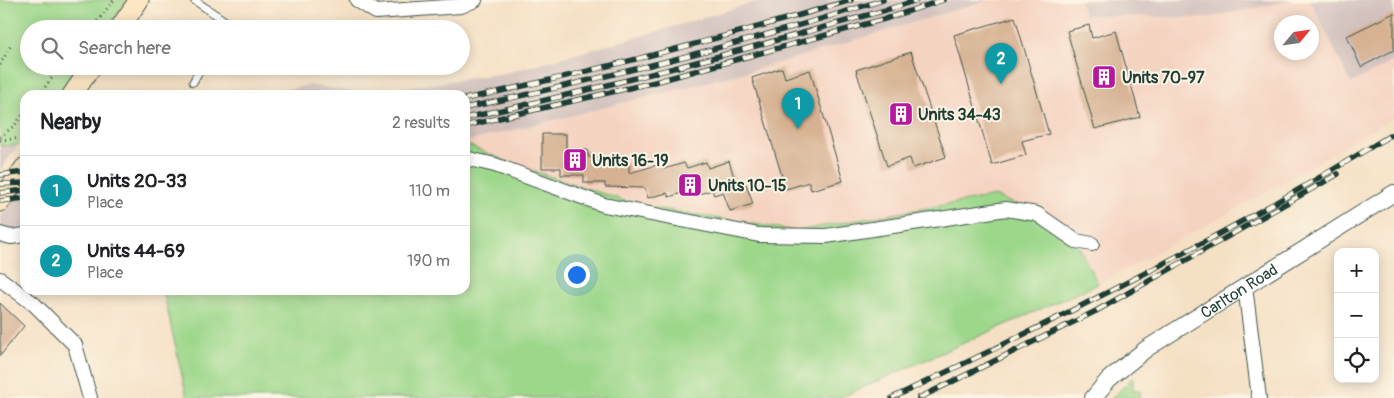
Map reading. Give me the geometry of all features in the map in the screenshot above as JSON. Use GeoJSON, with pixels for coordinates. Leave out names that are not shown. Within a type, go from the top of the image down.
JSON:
{"type":"FeatureCollection","features":[{"type":"Feature","properties":{"kind":"main road"},"geometry":{"type":"LineString","coordinates":[[125,20],[139,0]]}},
{"type":"Feature","properties":{"kind":"main road"},"geometry":{"type":"LineString","coordinates":[[75,90],[86,75]]}},
{"type":"Feature","properties":{"kind":"main road"},"geometry":{"type":"LineString","coordinates":[[0,202],[20,173]]}},
{"type":"Feature","properties":{"kind":"street"},"geometry":{"type":"LineString","coordinates":[[357,0],[376,12],[461,6],[475,0]]}},
{"type":"Feature","properties":{"kind":"street"},"geometry":{"type":"LineString","coordinates":[[470,159],[495,165],[604,205],[759,235],[826,236],[1006,209],[1037,214],[1076,241],[1092,244]]}},
{"type":"Feature","properties":{"kind":"street","name":"Carlton Road"},"geometry":{"type":"LineString","coordinates":[[1093,398],[1109,379],[1146,349],[1394,193]]}},
{"type":"Feature","properties":{"kind":"street"},"geometry":{"type":"LineString","coordinates":[[0,234],[11,237],[20,236]]}},
{"type":"Feature","properties":{"kind":"street"},"geometry":{"type":"LineString","coordinates":[[0,280],[20,294]]}},
{"type":"Feature","properties":{"kind":"street"},"geometry":{"type":"LineString","coordinates":[[1245,286],[1259,398]]}},
{"type":"Feature","properties":{"kind":"street"},"geometry":{"type":"LineString","coordinates":[[21,295],[34,304],[75,345],[90,398]]}},
{"type":"Feature","properties":{"kind":"lane"},"geometry":{"type":"LineString","coordinates":[[194,0],[219,20]]}},
{"type":"Feature","properties":{"kind":"lane"},"geometry":{"type":"LineString","coordinates":[[194,82],[198,75]]}},
{"type":"Feature","properties":{"kind":"path"},"geometry":{"type":"LineString","coordinates":[[98,20],[114,0]]}},
{"type":"Feature","properties":{"kind":"path"},"geometry":{"type":"LineString","coordinates":[[0,65],[11,45]]}},
{"type":"Feature","properties":{"kind":"path"},"geometry":{"type":"LineString","coordinates":[[43,90],[54,75]]}},
{"type":"Feature","properties":{"kind":"path"},"geometry":{"type":"LineString","coordinates":[[0,138],[15,126],[20,119]]}},
{"type":"Feature","properties":{"kind":"path"},"geometry":{"type":"LineString","coordinates":[[0,138],[20,138]]}},
{"type":"Feature","properties":{"kind":"shaded area"},"geometry":{"type":"Polygon","coordinates":[[[762,0],[988,0],[755,70],[470,141],[470,90],[387,90],[505,73],[642,36],[762,0]]]}},
{"type":"Feature","properties":{"kind":"shaded area"},"geometry":{"type":"Polygon","coordinates":[[[988,0],[1080,0],[1084,15],[1310,0],[1317,15],[1274,15],[1274,60],[1319,60],[1319,18],[1351,83],[1394,61],[1394,117],[1249,202],[1098,284],[1068,226],[995,196],[796,230],[637,202],[518,166],[470,146],[470,141],[755,70],[988,0]]]}},
{"type":"Feature","properties":{"kind":"shaded area"},"geometry":{"type":"Polygon","coordinates":[[[1080,0],[1292,0],[1206,18],[1084,15],[1080,0]]]}},
{"type":"Feature","properties":{"kind":"shaded area"},"geometry":{"type":"Polygon","coordinates":[[[1310,0],[1394,0],[1394,61],[1351,83],[1310,0]]]}},
{"type":"Feature","properties":{"kind":"shaded area"},"geometry":{"type":"Polygon","coordinates":[[[308,85],[344,90],[286,90],[308,85]]]}},
{"type":"Feature","properties":{"kind":"shaded area"},"geometry":{"type":"Polygon","coordinates":[[[18,145],[0,171],[0,146],[18,145]]]}},
{"type":"Feature","properties":{"kind":"shaded area"},"geometry":{"type":"Polygon","coordinates":[[[20,188],[20,243],[0,247],[0,218],[20,188]]]}},
{"type":"Feature","properties":{"kind":"green space"},"geometry":{"type":"Polygon","coordinates":[[[0,0],[127,0],[113,20],[20,20],[20,75],[72,75],[61,90],[20,90],[20,142],[18,145],[0,146],[0,0]]]}},
{"type":"Feature","properties":{"kind":"green space"},"geometry":{"type":"Polygon","coordinates":[[[470,146],[518,166],[638,205],[796,231],[995,196],[1068,226],[1098,284],[839,398],[187,398],[164,295],[470,295],[470,146]]]}},
{"type":"Feature","properties":{"kind":"green space"},"geometry":{"type":"Polygon","coordinates":[[[1133,377],[1133,390],[1140,390],[1140,398],[1112,398],[1133,377]]]}},
{"type":"Feature","properties":{"kind":"building"},"geometry":{"type":"Polygon","coordinates":[[[1394,13],[1394,50],[1361,67],[1347,36],[1394,13]]]}},
{"type":"Feature","properties":{"kind":"building"},"geometry":{"type":"Polygon","coordinates":[[[1015,17],[1049,134],[1022,141],[1026,155],[992,165],[954,35],[1015,17]]]}},
{"type":"Feature","properties":{"kind":"building","name":"Units 70-97"},"geometry":{"type":"Polygon","coordinates":[[[1089,25],[1092,38],[1116,31],[1140,117],[1095,129],[1067,31],[1089,25]]]}},
{"type":"Feature","properties":{"kind":"building","name":"Units 34-43"},"geometry":{"type":"Polygon","coordinates":[[[911,52],[946,157],[913,168],[910,158],[887,166],[856,70],[911,52]]]}},
{"type":"Feature","properties":{"kind":"building"},"geometry":{"type":"Polygon","coordinates":[[[782,68],[785,78],[810,70],[843,181],[811,190],[809,182],[786,189],[752,78],[782,68]]]}},
{"type":"Feature","properties":{"kind":"building"},"geometry":{"type":"Polygon","coordinates":[[[542,134],[566,134],[566,150],[588,150],[588,157],[608,157],[608,164],[629,164],[629,173],[661,164],[664,169],[684,163],[687,168],[706,162],[708,168],[729,161],[737,187],[746,184],[753,204],[730,211],[723,192],[714,195],[712,190],[693,196],[691,190],[669,197],[667,193],[648,198],[645,188],[605,187],[605,183],[584,183],[584,175],[561,175],[561,168],[542,168],[542,134]]]}},
{"type":"Feature","properties":{"kind":"building"},"geometry":{"type":"Polygon","coordinates":[[[0,303],[24,326],[0,356],[0,303]]]}},
{"type":"Feature","properties":{"kind":"railway"},"geometry":{"type":"LineString","coordinates":[[470,98],[659,53],[851,0]]}},
{"type":"Feature","properties":{"kind":"railway"},"geometry":{"type":"LineString","coordinates":[[470,107],[571,85],[676,59],[780,31],[883,0]]}},
{"type":"Feature","properties":{"kind":"railway"},"geometry":{"type":"LineString","coordinates":[[470,117],[571,94],[676,67],[917,0]]}},
{"type":"Feature","properties":{"kind":"railway"},"geometry":{"type":"LineString","coordinates":[[470,125],[655,82],[888,18],[943,0]]}},
{"type":"Feature","properties":{"kind":"railway"},"geometry":{"type":"LineString","coordinates":[[892,398],[1084,305],[1210,239],[1394,133]]}},
{"type":"Feature","properties":{"kind":"railway"},"geometry":{"type":"LineString","coordinates":[[0,175],[20,173]]}},
{"type":"Feature","properties":{"kind":"railway"},"geometry":{"type":"LineString","coordinates":[[919,398],[1096,311],[1338,174]]}},
{"type":"Feature","properties":{"kind":"railway"},"geometry":{"type":"LineString","coordinates":[[0,184],[20,183]]}},
{"type":"Feature","properties":{"kind":"railway"},"geometry":{"type":"LineString","coordinates":[[0,193],[20,191]]}},
{"type":"Feature","properties":{"kind":"railway"},"geometry":{"type":"LineString","coordinates":[[0,201],[20,199]]}},
{"type":"Feature","properties":{"kind":"place","name":"Units 70-97"},"geometry":{"type":"Point","coordinates":[1104,77]}},
{"type":"Feature","properties":{"kind":"place","name":"Units 44-69"},"geometry":{"type":"Point","coordinates":[1001,84]}},
{"type":"Feature","properties":{"kind":"place","name":"Units 34-43"},"geometry":{"type":"Point","coordinates":[901,114]}},
{"type":"Feature","properties":{"kind":"place","name":"Units 20-33"},"geometry":{"type":"Point","coordinates":[798,129]}},
{"type":"Feature","properties":{"kind":"place","name":"Units 16-19"},"geometry":{"type":"Point","coordinates":[575,160]}},
{"type":"Feature","properties":{"kind":"place","name":"Units 10-15"},"geometry":{"type":"Point","coordinates":[690,185]}}]}
